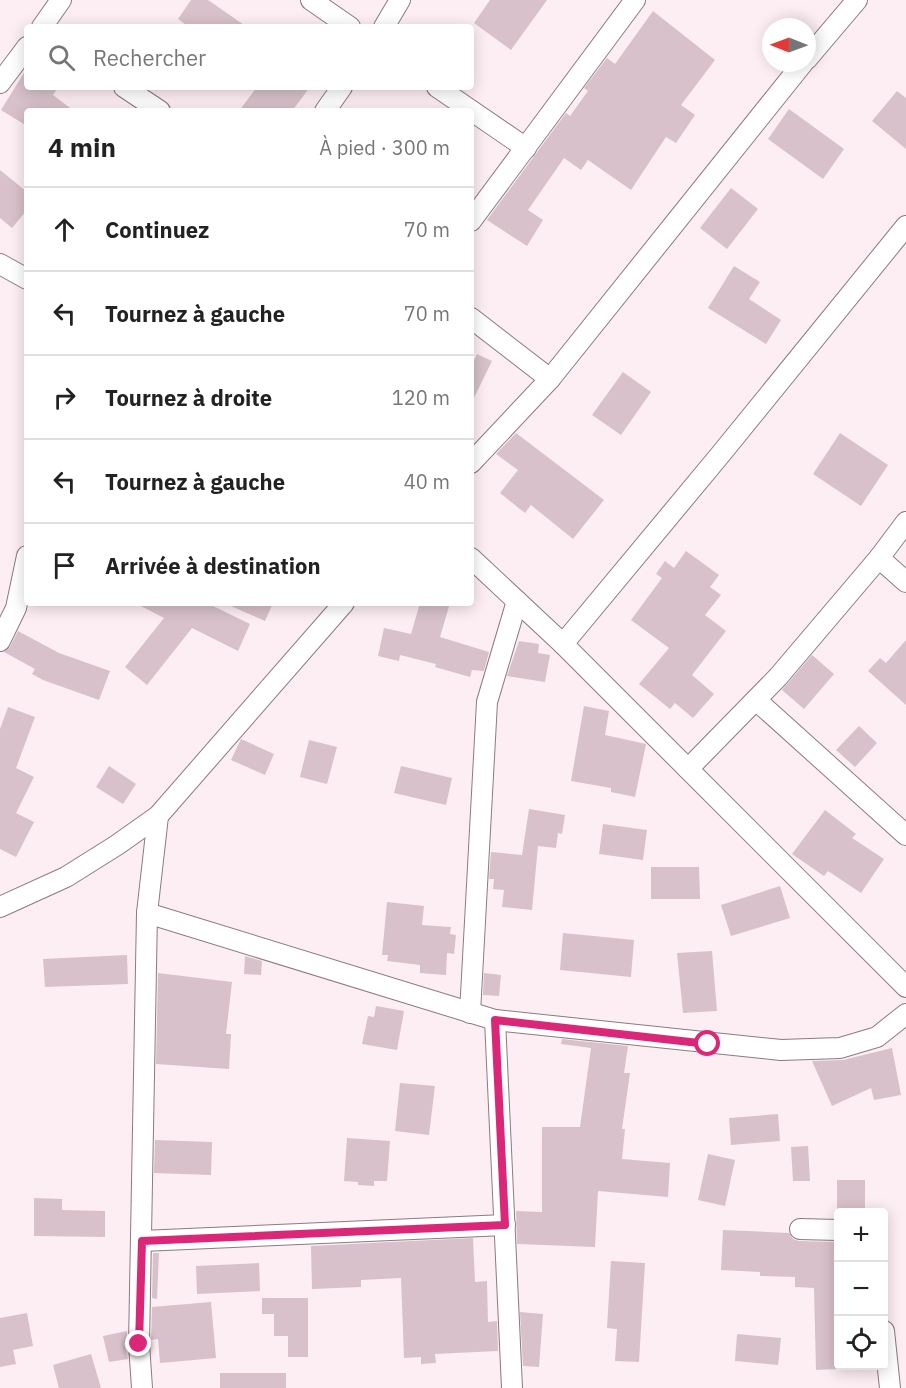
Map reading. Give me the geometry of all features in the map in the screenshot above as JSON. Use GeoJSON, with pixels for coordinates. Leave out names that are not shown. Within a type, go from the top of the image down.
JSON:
{"type":"FeatureCollection","features":[{"type":"Feature","properties":{"kind":"street"},"geometry":{"type":"LineString","coordinates":[[44,24],[61,0]]}},
{"type":"Feature","properties":{"kind":"street"},"geometry":{"type":"LineString","coordinates":[[311,0],[346,24]]}},
{"type":"Feature","properties":{"kind":"street"},"geometry":{"type":"LineString","coordinates":[[386,24],[400,0]]}},
{"type":"Feature","properties":{"kind":"street"},"geometry":{"type":"LineString","coordinates":[[474,216],[635,0]]}},
{"type":"Feature","properties":{"kind":"street"},"geometry":{"type":"LineString","coordinates":[[816,48],[857,0]]}},
{"type":"Feature","properties":{"kind":"street"},"geometry":{"type":"LineString","coordinates":[[0,83],[24,52]]}},
{"type":"Feature","properties":{"kind":"street"},"geometry":{"type":"LineString","coordinates":[[474,460],[550,379],[796,72]]}},
{"type":"Feature","properties":{"kind":"street"},"geometry":{"type":"LineString","coordinates":[[128,90],[156,108]]}},
{"type":"Feature","properties":{"kind":"street"},"geometry":{"type":"LineString","coordinates":[[327,108],[340,90]]}},
{"type":"Feature","properties":{"kind":"street"},"geometry":{"type":"LineString","coordinates":[[441,90],[468,108]]}},
{"type":"Feature","properties":{"kind":"street"},"geometry":{"type":"LineString","coordinates":[[474,112],[526,148]]}},
{"type":"Feature","properties":{"kind":"street"},"geometry":{"type":"LineString","coordinates":[[563,644],[906,226]]}},
{"type":"Feature","properties":{"kind":"street"},"geometry":{"type":"LineString","coordinates":[[0,264],[24,277]]}},
{"type":"Feature","properties":{"kind":"street"},"geometry":{"type":"LineString","coordinates":[[474,320],[550,379]]}},
{"type":"Feature","properties":{"kind":"street"},"geometry":{"type":"LineString","coordinates":[[688,769],[778,677],[879,558],[906,522]]}},
{"type":"Feature","properties":{"kind":"street"},"geometry":{"type":"LineString","coordinates":[[879,558],[906,582]]}},
{"type":"Feature","properties":{"kind":"street"},"geometry":{"type":"LineString","coordinates":[[474,561],[563,644],[906,987]]}},
{"type":"Feature","properties":{"kind":"street"},"geometry":{"type":"LineString","coordinates":[[0,641],[16,608],[24,570]]}},
{"type":"Feature","properties":{"kind":"street"},"geometry":{"type":"LineString","coordinates":[[470,1013],[488,702],[517,601]]}},
{"type":"Feature","properties":{"kind":"street"},"geometry":{"type":"LineString","coordinates":[[0,907],[66,877],[158,816],[341,606]]}},
{"type":"Feature","properties":{"kind":"street"},"geometry":{"type":"LineString","coordinates":[[756,700],[906,836]]}},
{"type":"Feature","properties":{"kind":"street"},"geometry":{"type":"LineString","coordinates":[[142,1388],[139,1344],[147,913],[158,816]]}},
{"type":"Feature","properties":{"kind":"street"},"geometry":{"type":"LineString","coordinates":[[147,913],[495,1020],[781,1050],[840,1048],[877,1037],[906,1014]]}},
{"type":"Feature","properties":{"kind":"street"},"geometry":{"type":"LineString","coordinates":[[495,1020],[512,1388]]}},
{"type":"Feature","properties":{"kind":"street"},"geometry":{"type":"LineString","coordinates":[[142,1241],[505,1225]]}},
{"type":"Feature","properties":{"kind":"street"},"geometry":{"type":"LineString","coordinates":[[800,1229],[834,1230]]}},
{"type":"Feature","properties":{"kind":"street"},"geometry":{"type":"LineString","coordinates":[[888,1369],[890,1388]]}},
{"type":"Feature","properties":{"kind":"building"},"geometry":{"type":"Polygon","coordinates":[[[191,0],[208,0],[243,24],[185,24],[178,19],[191,0]]]}},
{"type":"Feature","properties":{"kind":"building"},"geometry":{"type":"Polygon","coordinates":[[[490,0],[547,0],[511,50],[474,23],[490,0]]]}},
{"type":"Feature","properties":{"kind":"building"},"geometry":{"type":"Polygon","coordinates":[[[653,11],[715,60],[681,105],[695,115],[676,143],[666,137],[631,190],[588,160],[581,170],[564,158],[528,210],[543,220],[527,246],[487,220],[566,113],[570,116],[588,91],[584,88],[607,58],[615,64],[653,11]]]}},
{"type":"Feature","properties":{"kind":"building"},"geometry":{"type":"Polygon","coordinates":[[[24,73],[24,90],[56,90],[53,95],[70,108],[24,108],[24,124],[1,110],[24,73]]]}},
{"type":"Feature","properties":{"kind":"building"},"geometry":{"type":"Polygon","coordinates":[[[255,90],[308,90],[294,108],[241,108],[255,90]]]}},
{"type":"Feature","properties":{"kind":"building"},"geometry":{"type":"Polygon","coordinates":[[[897,91],[906,98],[906,149],[872,121],[897,91]]]}},
{"type":"Feature","properties":{"kind":"building"},"geometry":{"type":"Polygon","coordinates":[[[789,109],[844,149],[823,179],[768,139],[789,109]]]}},
{"type":"Feature","properties":{"kind":"building"},"geometry":{"type":"Polygon","coordinates":[[[0,170],[24,190],[24,214],[12,228],[0,218],[0,170]]]}},
{"type":"Feature","properties":{"kind":"building"},"geometry":{"type":"Polygon","coordinates":[[[731,188],[758,209],[727,249],[700,228],[731,188]]]}},
{"type":"Feature","properties":{"kind":"building"},"geometry":{"type":"Polygon","coordinates":[[[734,266],[760,282],[749,299],[781,320],[766,344],[708,308],[734,266]]]}},
{"type":"Feature","properties":{"kind":"building"},"geometry":{"type":"Polygon","coordinates":[[[477,354],[492,361],[474,398],[474,360],[477,354]]]}},
{"type":"Feature","properties":{"kind":"building"},"geometry":{"type":"Polygon","coordinates":[[[623,372],[651,392],[621,435],[592,415],[623,372]]]}},
{"type":"Feature","properties":{"kind":"building"},"geometry":{"type":"Polygon","coordinates":[[[516,433],[604,500],[573,539],[531,505],[525,513],[500,493],[518,470],[496,454],[516,433]]]}},
{"type":"Feature","properties":{"kind":"building"},"geometry":{"type":"Polygon","coordinates":[[[840,433],[888,465],[861,506],[813,474],[840,433]]]}},
{"type":"Feature","properties":{"kind":"building"},"geometry":{"type":"Polygon","coordinates":[[[686,551],[719,575],[710,587],[721,595],[705,615],[726,631],[692,675],[714,694],[693,718],[675,703],[670,709],[639,684],[669,648],[631,620],[662,578],[656,574],[665,561],[674,568],[686,551]]]}},
{"type":"Feature","properties":{"kind":"building"},"geometry":{"type":"Polygon","coordinates":[[[141,606],[213,606],[250,624],[238,651],[192,628],[147,685],[125,667],[164,618],[141,606]]]}},
{"type":"Feature","properties":{"kind":"building"},"geometry":{"type":"Polygon","coordinates":[[[231,606],[272,606],[265,621],[231,606]]]}},
{"type":"Feature","properties":{"kind":"building"},"geometry":{"type":"Polygon","coordinates":[[[419,606],[449,606],[440,637],[489,652],[484,671],[472,670],[470,677],[435,667],[436,664],[400,655],[399,661],[378,656],[384,628],[411,634],[419,606]]]}},
{"type":"Feature","properties":{"kind":"building"},"geometry":{"type":"Polygon","coordinates":[[[18,631],[59,653],[110,671],[99,700],[43,680],[32,674],[35,669],[4,652],[10,647],[18,631]]]}},
{"type":"Feature","properties":{"kind":"building"},"geometry":{"type":"Polygon","coordinates":[[[906,640],[906,705],[868,671],[880,658],[886,663],[906,640]]]}},
{"type":"Feature","properties":{"kind":"building"},"geometry":{"type":"Polygon","coordinates":[[[519,641],[539,644],[538,653],[550,655],[545,682],[507,676],[519,641]]]}},
{"type":"Feature","properties":{"kind":"building"},"geometry":{"type":"Polygon","coordinates":[[[812,655],[834,674],[804,709],[782,690],[812,655]]]}},
{"type":"Feature","properties":{"kind":"building"},"geometry":{"type":"Polygon","coordinates":[[[584,706],[609,711],[605,735],[646,744],[635,797],[611,792],[611,788],[571,781],[584,706]]]}},
{"type":"Feature","properties":{"kind":"building"},"geometry":{"type":"Polygon","coordinates":[[[8,707],[35,717],[16,768],[34,777],[16,813],[34,822],[16,857],[0,849],[0,729],[8,707]]]}},
{"type":"Feature","properties":{"kind":"building"},"geometry":{"type":"Polygon","coordinates":[[[859,726],[877,743],[855,767],[836,750],[859,726]]]}},
{"type":"Feature","properties":{"kind":"building"},"geometry":{"type":"Polygon","coordinates":[[[241,739],[274,754],[265,775],[231,760],[241,739]]]}},
{"type":"Feature","properties":{"kind":"building"},"geometry":{"type":"Polygon","coordinates":[[[309,740],[337,747],[327,784],[300,777],[309,740]]]}},
{"type":"Feature","properties":{"kind":"building"},"geometry":{"type":"Polygon","coordinates":[[[109,766],[136,784],[123,804],[96,787],[109,766]]]}},
{"type":"Feature","properties":{"kind":"building"},"geometry":{"type":"Polygon","coordinates":[[[401,766],[452,778],[446,805],[394,793],[401,766]]]}},
{"type":"Feature","properties":{"kind":"building"},"geometry":{"type":"Polygon","coordinates":[[[529,809],[565,815],[562,834],[558,833],[556,848],[538,846],[532,910],[502,907],[504,890],[493,889],[494,879],[489,879],[491,852],[522,855],[529,809]]]}},
{"type":"Feature","properties":{"kind":"building"},"geometry":{"type":"Polygon","coordinates":[[[825,810],[856,834],[852,838],[884,859],[861,893],[828,871],[824,876],[792,854],[825,810]]]}},
{"type":"Feature","properties":{"kind":"building"},"geometry":{"type":"Polygon","coordinates":[[[603,824],[647,830],[643,860],[599,854],[603,824]]]}},
{"type":"Feature","properties":{"kind":"building"},"geometry":{"type":"Polygon","coordinates":[[[651,867],[699,867],[700,899],[651,899],[651,867]]]}},
{"type":"Feature","properties":{"kind":"building"},"geometry":{"type":"Polygon","coordinates":[[[780,886],[790,918],[731,936],[721,905],[780,886]]]}},
{"type":"Feature","properties":{"kind":"building"},"geometry":{"type":"Polygon","coordinates":[[[387,902],[424,906],[422,925],[451,927],[450,934],[456,935],[454,954],[447,953],[446,975],[420,973],[420,965],[387,961],[388,955],[382,955],[387,902]]]}},
{"type":"Feature","properties":{"kind":"building"},"geometry":{"type":"Polygon","coordinates":[[[563,933],[634,940],[631,977],[560,970],[563,933]]]}},
{"type":"Feature","properties":{"kind":"building"},"geometry":{"type":"Polygon","coordinates":[[[712,951],[717,1011],[683,1013],[677,953],[712,951]]]}},
{"type":"Feature","properties":{"kind":"building"},"geometry":{"type":"Polygon","coordinates":[[[127,955],[128,984],[45,987],[43,959],[127,955]]]}},
{"type":"Feature","properties":{"kind":"building"},"geometry":{"type":"Polygon","coordinates":[[[245,956],[262,961],[261,975],[244,974],[245,956]]]}},
{"type":"Feature","properties":{"kind":"building"},"geometry":{"type":"Polygon","coordinates":[[[158,973],[232,982],[226,1034],[231,1034],[229,1069],[156,1064],[158,973]]]}},
{"type":"Feature","properties":{"kind":"building"},"geometry":{"type":"Polygon","coordinates":[[[484,973],[501,975],[499,996],[483,995],[484,973]]]}},
{"type":"Feature","properties":{"kind":"building"},"geometry":{"type":"Polygon","coordinates":[[[376,1006],[404,1011],[397,1050],[362,1044],[368,1016],[374,1017],[376,1006]]]}},
{"type":"Feature","properties":{"kind":"building"},"geometry":{"type":"Polygon","coordinates":[[[562,1039],[628,1046],[624,1073],[630,1073],[622,1129],[625,1129],[622,1159],[670,1163],[668,1197],[598,1191],[595,1247],[517,1244],[516,1211],[542,1212],[542,1127],[580,1127],[591,1048],[561,1044],[562,1039]]]}},
{"type":"Feature","properties":{"kind":"building"},"geometry":{"type":"Polygon","coordinates":[[[892,1048],[901,1095],[874,1100],[871,1088],[832,1106],[812,1061],[843,1060],[892,1048]]]}},
{"type":"Feature","properties":{"kind":"building"},"geometry":{"type":"Polygon","coordinates":[[[400,1083],[435,1086],[429,1135],[395,1131],[400,1083]]]}},
{"type":"Feature","properties":{"kind":"building"},"geometry":{"type":"Polygon","coordinates":[[[778,1114],[780,1141],[731,1145],[729,1118],[778,1114]]]}},
{"type":"Feature","properties":{"kind":"building"},"geometry":{"type":"Polygon","coordinates":[[[347,1138],[390,1141],[387,1181],[374,1181],[374,1186],[344,1181],[347,1138]]]}},
{"type":"Feature","properties":{"kind":"building"},"geometry":{"type":"Polygon","coordinates":[[[155,1140],[212,1142],[211,1175],[154,1173],[155,1140]]]}},
{"type":"Feature","properties":{"kind":"building"},"geometry":{"type":"Polygon","coordinates":[[[808,1146],[810,1181],[793,1181],[791,1147],[808,1146]]]}},
{"type":"Feature","properties":{"kind":"building"},"geometry":{"type":"Polygon","coordinates":[[[708,1154],[735,1160],[725,1206],[698,1200],[708,1154]]]}},
{"type":"Feature","properties":{"kind":"building"},"geometry":{"type":"Polygon","coordinates":[[[837,1180],[865,1180],[865,1208],[837,1208],[837,1180]]]}},
{"type":"Feature","properties":{"kind":"building"},"geometry":{"type":"Polygon","coordinates":[[[34,1198],[62,1199],[62,1210],[105,1211],[105,1237],[34,1236],[34,1198]]]}},
{"type":"Feature","properties":{"kind":"building"},"geometry":{"type":"Polygon","coordinates":[[[723,1230],[789,1233],[793,1239],[799,1241],[834,1242],[834,1369],[816,1370],[814,1288],[795,1287],[795,1277],[760,1276],[760,1272],[721,1270],[723,1230]]]}},
{"type":"Feature","properties":{"kind":"building"},"geometry":{"type":"Polygon","coordinates":[[[473,1238],[475,1282],[487,1281],[488,1322],[497,1321],[498,1351],[435,1354],[436,1363],[421,1364],[421,1357],[404,1358],[401,1278],[361,1280],[361,1287],[312,1289],[311,1246],[473,1238]]]}},
{"type":"Feature","properties":{"kind":"building"},"geometry":{"type":"Polygon","coordinates":[[[153,1253],[159,1253],[157,1299],[152,1298],[153,1253]]]}},
{"type":"Feature","properties":{"kind":"building"},"geometry":{"type":"Polygon","coordinates":[[[611,1261],[645,1263],[639,1362],[615,1361],[617,1329],[607,1328],[611,1261]]]}},
{"type":"Feature","properties":{"kind":"building"},"geometry":{"type":"Polygon","coordinates":[[[259,1263],[260,1291],[197,1294],[196,1266],[259,1263]]]}},
{"type":"Feature","properties":{"kind":"building"},"geometry":{"type":"Polygon","coordinates":[[[262,1298],[308,1298],[308,1357],[288,1357],[288,1336],[274,1336],[274,1314],[262,1314],[262,1298]]]}},
{"type":"Feature","properties":{"kind":"building"},"geometry":{"type":"Polygon","coordinates":[[[211,1302],[216,1358],[160,1363],[158,1339],[151,1340],[152,1307],[211,1302]]]}},
{"type":"Feature","properties":{"kind":"building"},"geometry":{"type":"Polygon","coordinates":[[[520,1312],[543,1314],[539,1367],[523,1366],[520,1312]]]}},
{"type":"Feature","properties":{"kind":"building"},"geometry":{"type":"Polygon","coordinates":[[[27,1313],[33,1346],[13,1350],[16,1364],[0,1367],[0,1318],[27,1313]]]}},
{"type":"Feature","properties":{"kind":"building"},"geometry":{"type":"Polygon","coordinates":[[[127,1331],[127,1342],[124,1343],[128,1359],[109,1362],[103,1336],[127,1331]]]}},
{"type":"Feature","properties":{"kind":"building"},"geometry":{"type":"Polygon","coordinates":[[[737,1334],[781,1338],[778,1365],[735,1361],[737,1334]]]}},
{"type":"Feature","properties":{"kind":"building"},"geometry":{"type":"Polygon","coordinates":[[[91,1354],[101,1388],[59,1388],[53,1365],[91,1354]]]}},
{"type":"Feature","properties":{"kind":"building"},"geometry":{"type":"Polygon","coordinates":[[[220,1373],[286,1373],[286,1388],[220,1388],[220,1373]]]}},
{"type":"Feature","properties":{"kind":"route"},"geometry":{"type":"LineString","coordinates":[[139,1344],[142,1241],[505,1225],[495,1020],[708,1044]]}}]}
